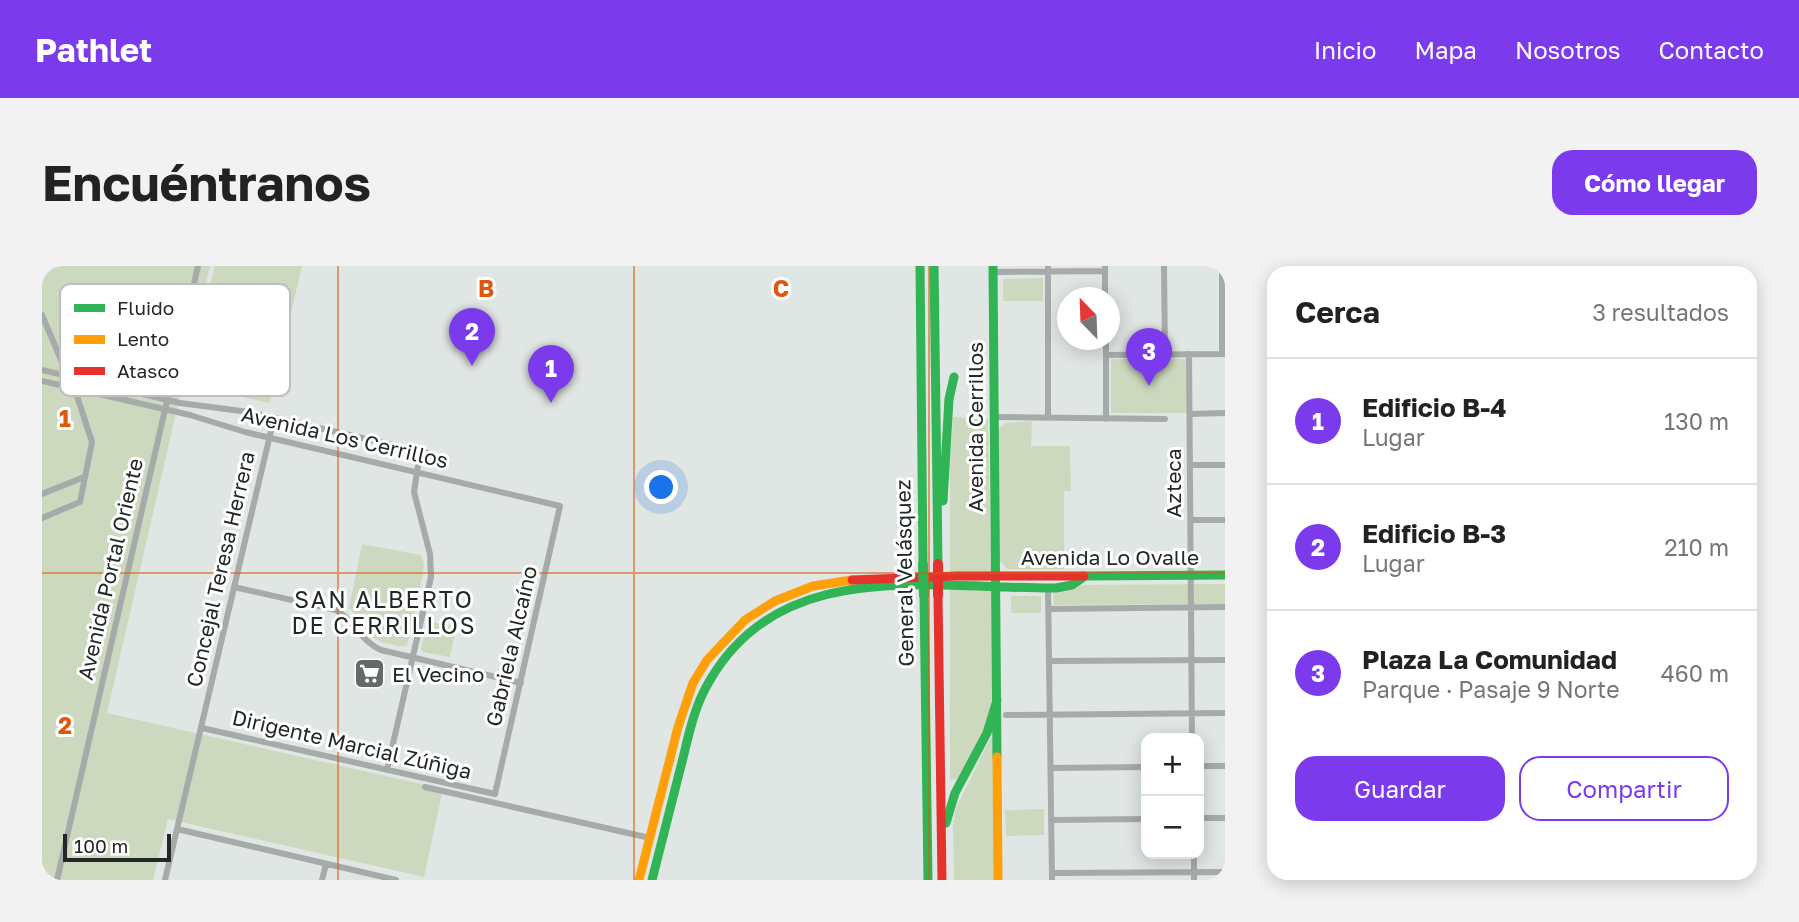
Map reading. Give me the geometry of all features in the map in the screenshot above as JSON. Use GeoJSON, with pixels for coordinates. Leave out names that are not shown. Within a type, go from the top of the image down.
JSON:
{"type":"FeatureCollection","features":[{"type":"Feature","properties":{"kind":"main road","name":"General Velásquez"},"geometry":{"type":"LineString","coordinates":[[920,266],[928,880]]}},
{"type":"Feature","properties":{"kind":"main road","name":"General Velásquez"},"geometry":{"type":"LineString","coordinates":[[934,266],[942,880]]}},
{"type":"Feature","properties":{"kind":"main road","name":"Avenida Cerrillos"},"geometry":{"type":"LineString","coordinates":[[993,269],[998,880]]}},
{"type":"Feature","properties":{"kind":"main road"},"geometry":{"type":"LineString","coordinates":[[938,535],[946,475],[949,399],[954,377]]}},
{"type":"Feature","properties":{"kind":"main road","name":"Avenida Lo Ovalle"},"geometry":{"type":"LineString","coordinates":[[639,880],[678,727],[693,683],[715,650],[745,620],[786,596],[827,583],[906,577],[1225,575]]}},
{"type":"Feature","properties":{"kind":"main road"},"geometry":{"type":"LineString","coordinates":[[652,880],[701,698],[723,658],[749,630],[793,603],[836,591],[941,586],[1048,588],[1072,585],[1085,576]]}},
{"type":"Feature","properties":{"kind":"main road"},"geometry":{"type":"LineString","coordinates":[[942,843],[951,805],[987,733],[997,700]]}},
{"type":"Feature","properties":{"kind":"street","name":"Avenida Portal Oriente"},"geometry":{"type":"LineString","coordinates":[[194,284],[198,266]]}},
{"type":"Feature","properties":{"kind":"street"},"geometry":{"type":"LineString","coordinates":[[1164,266],[1165,354]]}},
{"type":"Feature","properties":{"kind":"street"},"geometry":{"type":"LineString","coordinates":[[1106,355],[1224,354],[1222,266]]}},
{"type":"Feature","properties":{"kind":"street"},"geometry":{"type":"LineString","coordinates":[[993,269],[1105,268],[1105,287]]}},
{"type":"Feature","properties":{"kind":"street"},"geometry":{"type":"LineString","coordinates":[[1048,269],[1048,418]]}},
{"type":"Feature","properties":{"kind":"street"},"geometry":{"type":"LineString","coordinates":[[42,315],[60,358]]}},
{"type":"Feature","properties":{"kind":"street"},"geometry":{"type":"LineString","coordinates":[[1106,350],[1106,419]]}},
{"type":"Feature","properties":{"kind":"street","name":"Azteca"},"geometry":{"type":"LineString","coordinates":[[1189,354],[1192,733]]}},
{"type":"Feature","properties":{"kind":"street","name":"Avenida Los Cerrillos"},"geometry":{"type":"LineString","coordinates":[[42,370],[60,374]]}},
{"type":"Feature","properties":{"kind":"street","name":"Avenida Los Cerrillos"},"geometry":{"type":"LineString","coordinates":[[42,381],[60,385]]}},
{"type":"Feature","properties":{"kind":"street"},"geometry":{"type":"LineString","coordinates":[[42,518],[80,502],[92,442],[77,396]]}},
{"type":"Feature","properties":{"kind":"street","name":"Avenida Los Cerrillos"},"geometry":{"type":"LineString","coordinates":[[106,396],[268,438],[560,506]]}},
{"type":"Feature","properties":{"kind":"street","name":"Avenida Los Cerrillos"},"geometry":{"type":"LineString","coordinates":[[150,396],[274,418],[432,454]]}},
{"type":"Feature","properties":{"kind":"street","name":"Avenida Portal Oriente"},"geometry":{"type":"LineString","coordinates":[[57,880],[168,396]]}},
{"type":"Feature","properties":{"kind":"street"},"geometry":{"type":"LineString","coordinates":[[1190,414],[1225,414]]}},
{"type":"Feature","properties":{"kind":"street"},"geometry":{"type":"LineString","coordinates":[[995,416],[1165,419]]}},
{"type":"Feature","properties":{"kind":"street","name":"Concejal Teresa Herrera"},"geometry":{"type":"LineString","coordinates":[[165,880],[274,418]]}},
{"type":"Feature","properties":{"kind":"street"},"geometry":{"type":"LineString","coordinates":[[387,770],[432,567],[415,502],[420,452]]}},
{"type":"Feature","properties":{"kind":"street"},"geometry":{"type":"LineString","coordinates":[[1190,465],[1225,465]]}},
{"type":"Feature","properties":{"kind":"street"},"geometry":{"type":"LineString","coordinates":[[42,495],[84,477]]}},
{"type":"Feature","properties":{"kind":"street","name":"Gabriela Alcaíno"},"geometry":{"type":"LineString","coordinates":[[495,794],[560,506]]}},
{"type":"Feature","properties":{"kind":"street"},"geometry":{"type":"LineString","coordinates":[[1191,520],[1225,520]]}},
{"type":"Feature","properties":{"kind":"street"},"geometry":{"type":"LineString","coordinates":[[234,587],[336,610],[373,646],[521,683]]}},
{"type":"Feature","properties":{"kind":"street"},"geometry":{"type":"LineString","coordinates":[[1048,588],[1052,877],[1225,872]]}},
{"type":"Feature","properties":{"kind":"street"},"geometry":{"type":"LineString","coordinates":[[1049,609],[1225,607]]}},
{"type":"Feature","properties":{"kind":"street"},"geometry":{"type":"LineString","coordinates":[[1049,661],[1225,660]]}},
{"type":"Feature","properties":{"kind":"street"},"geometry":{"type":"LineString","coordinates":[[1006,715],[1225,713]]}},
{"type":"Feature","properties":{"kind":"street","name":"Dirigente Marcial Zúñiga"},"geometry":{"type":"LineString","coordinates":[[202,728],[495,794]]}},
{"type":"Feature","properties":{"kind":"street"},"geometry":{"type":"LineString","coordinates":[[1204,766],[1225,766]]}},
{"type":"Feature","properties":{"kind":"street"},"geometry":{"type":"LineString","coordinates":[[1051,768],[1141,767]]}},
{"type":"Feature","properties":{"kind":"street"},"geometry":{"type":"LineString","coordinates":[[425,787],[650,838]]}},
{"type":"Feature","properties":{"kind":"street"},"geometry":{"type":"LineString","coordinates":[[1204,818],[1225,818]]}},
{"type":"Feature","properties":{"kind":"street"},"geometry":{"type":"LineString","coordinates":[[1051,820],[1141,819]]}},
{"type":"Feature","properties":{"kind":"street"},"geometry":{"type":"LineString","coordinates":[[177,829],[396,880]]}},
{"type":"Feature","properties":{"kind":"street"},"geometry":{"type":"LineString","coordinates":[[1194,859],[1194,880]]}},
{"type":"Feature","properties":{"kind":"street"},"geometry":{"type":"LineString","coordinates":[[322,880],[326,864]]}},
{"type":"Feature","properties":{"kind":"green space"},"geometry":{"type":"Polygon","coordinates":[[[42,266],[210,266],[206,284],[60,284],[60,396],[180,396],[107,713],[443,789],[424,877],[168,819],[153,880],[42,880],[42,266]]]}},
{"type":"Feature","properties":{"kind":"green space"},"geometry":{"type":"Polygon","coordinates":[[[215,266],[302,266],[290,317],[290,284],[211,284],[215,266]]]}},
{"type":"Feature","properties":{"kind":"green space"},"geometry":{"type":"Polygon","coordinates":[[[1043,278],[1043,301],[1003,301],[1003,279],[1043,278]]]}},
{"type":"Feature","properties":{"kind":"green space"},"geometry":{"type":"Polygon","coordinates":[[[1111,359],[1187,359],[1187,413],[1111,413],[1111,359]]]}},
{"type":"Feature","properties":{"kind":"green space"},"geometry":{"type":"Polygon","coordinates":[[[237,396],[272,396],[270,403],[237,396]]]}},
{"type":"Feature","properties":{"kind":"green space"},"geometry":{"type":"Polygon","coordinates":[[[953,417],[988,419],[994,689],[987,726],[957,779],[950,780],[950,463],[953,417]]]}},
{"type":"Feature","properties":{"kind":"green space"},"geometry":{"type":"Polygon","coordinates":[[[1032,421],[1031,446],[1070,446],[1071,491],[1064,491],[1064,569],[1007,569],[999,560],[999,429],[1006,423],[1032,421]]]}},
{"type":"Feature","properties":{"kind":"green space"},"geometry":{"type":"Polygon","coordinates":[[[362,544],[421,555],[423,574],[407,645],[397,646],[381,642],[366,630],[349,608],[362,544]]]}},
{"type":"Feature","properties":{"kind":"green space"},"geometry":{"type":"Polygon","coordinates":[[[1225,584],[1225,604],[1054,605],[1053,592],[1077,585],[1225,584]]]}},
{"type":"Feature","properties":{"kind":"green space"},"geometry":{"type":"Polygon","coordinates":[[[1011,596],[1041,596],[1041,613],[1011,613],[1011,596]]]}},
{"type":"Feature","properties":{"kind":"green space"},"geometry":{"type":"Polygon","coordinates":[[[428,621],[456,628],[450,657],[423,652],[421,648],[428,621]]]}},
{"type":"Feature","properties":{"kind":"green space"},"geometry":{"type":"Polygon","coordinates":[[[994,731],[994,880],[954,880],[953,826],[956,808],[994,731]]]}},
{"type":"Feature","properties":{"kind":"green space"},"geometry":{"type":"Polygon","coordinates":[[[1044,809],[1044,835],[1006,836],[1005,810],[1044,809]]]}},
{"type":"Feature","properties":{"kind":"traffic: fast"},"geometry":{"type":"LineString","coordinates":[[920,266],[923,565]]}},
{"type":"Feature","properties":{"kind":"traffic: fast"},"geometry":{"type":"LineString","coordinates":[[934,266],[938,564]]}},
{"type":"Feature","properties":{"kind":"traffic: fast"},"geometry":{"type":"LineString","coordinates":[[993,266],[997,757]]}},
{"type":"Feature","properties":{"kind":"traffic: fast"},"geometry":{"type":"LineString","coordinates":[[943,501],[949,399],[954,377]]}},
{"type":"Feature","properties":{"kind":"traffic: fast"},"geometry":{"type":"LineString","coordinates":[[923,565],[924,595]]}},
{"type":"Feature","properties":{"kind":"traffic: fast"},"geometry":{"type":"LineString","coordinates":[[1084,576],[1225,575]]}},
{"type":"Feature","properties":{"kind":"traffic: fast"},"geometry":{"type":"LineString","coordinates":[[652,880],[700,699],[734,647],[771,617],[813,598],[859,589],[907,585],[1056,588],[1072,585],[1085,576]]}},
{"type":"Feature","properties":{"kind":"traffic: fast"},"geometry":{"type":"LineString","coordinates":[[924,595],[928,880]]}},
{"type":"Feature","properties":{"kind":"traffic: fast"},"geometry":{"type":"LineString","coordinates":[[946,823],[955,793],[987,733],[997,700]]}},
{"type":"Feature","properties":{"kind":"traffic: slow"},"geometry":{"type":"LineString","coordinates":[[639,880],[678,727],[693,683],[707,660],[745,620],[775,601],[813,586],[852,580]]}},
{"type":"Feature","properties":{"kind":"traffic: slow"},"geometry":{"type":"LineString","coordinates":[[997,757],[998,880]]}},
{"type":"Feature","properties":{"kind":"traffic: jam"},"geometry":{"type":"LineString","coordinates":[[938,564],[938,595]]}},
{"type":"Feature","properties":{"kind":"traffic: jam"},"geometry":{"type":"LineString","coordinates":[[852,580],[957,576],[1084,576]]}},
{"type":"Feature","properties":{"kind":"traffic: jam"},"geometry":{"type":"LineString","coordinates":[[938,595],[942,880]]}},
{"type":"Feature","properties":{"kind":"place","name":"Edificio B-3"},"geometry":{"type":"Point","coordinates":[472,366]}},
{"type":"Feature","properties":{"kind":"place","name":"Plaza La Comunidad"},"geometry":{"type":"Point","coordinates":[1149,386]}},
{"type":"Feature","properties":{"kind":"place","name":"Edificio B-4"},"geometry":{"type":"Point","coordinates":[551,403]}},
{"type":"Feature","properties":{"kind":"place","name":"El Vecino"},"geometry":{"type":"Point","coordinates":[369,674]}},
{"type":"Feature","properties":{"kind":"district","name":"SAN ALBERTO DE CERRILLOS"},"geometry":{"type":"Point","coordinates":[384,612]}}]}
